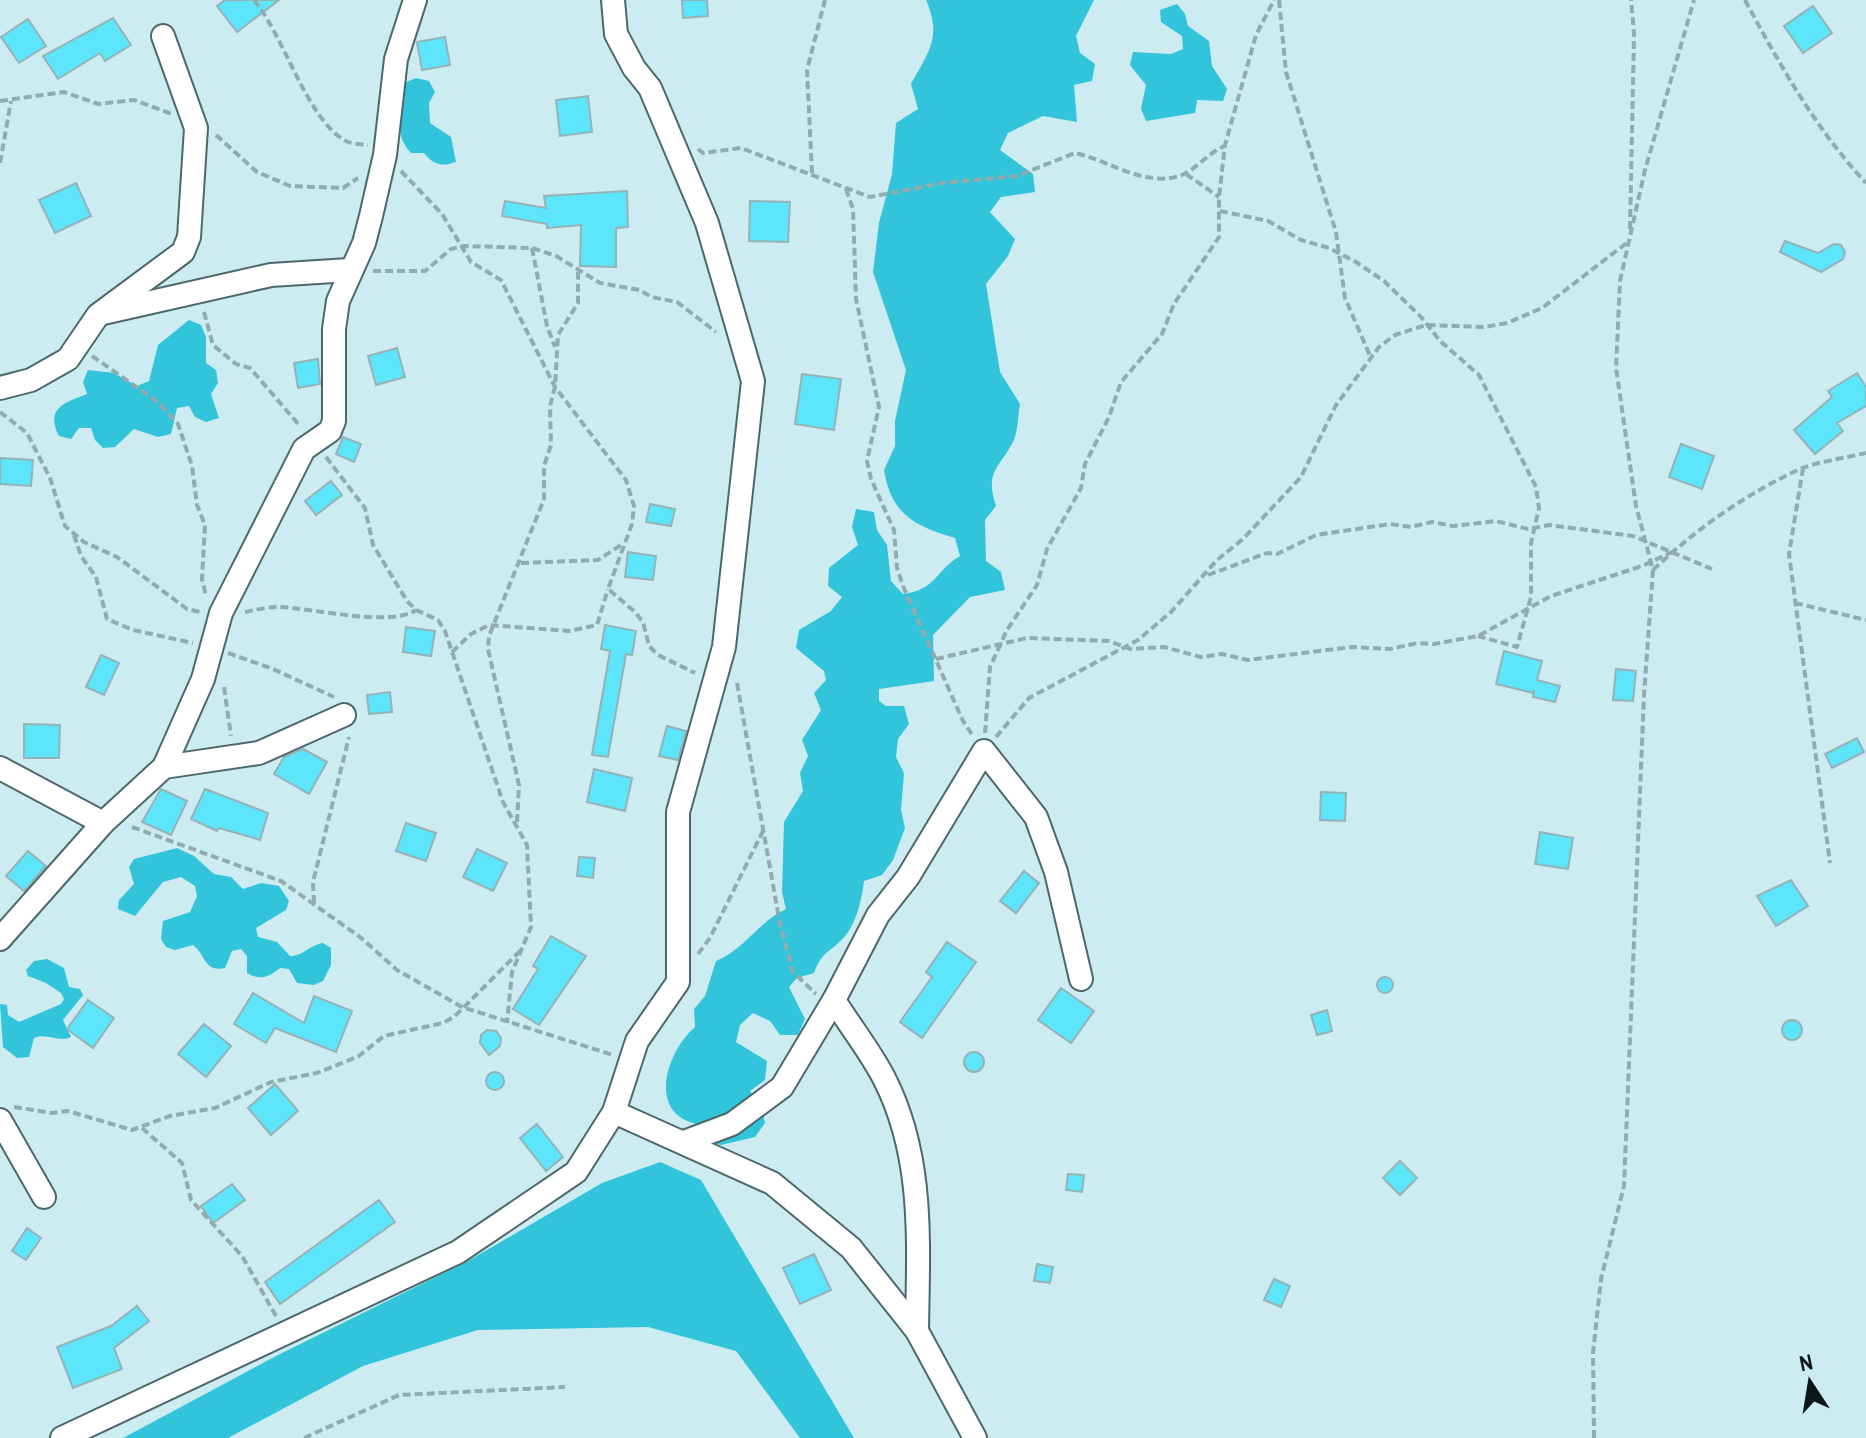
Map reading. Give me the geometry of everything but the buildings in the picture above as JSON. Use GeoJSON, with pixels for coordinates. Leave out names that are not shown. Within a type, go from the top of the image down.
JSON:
{"type":"FeatureCollection","features":[{"type":"Feature","properties":{"kind":"street"},"geometry":{"type":"LineString","coordinates":[[0,939],[103,823],[164,767],[203,679],[216,613],[304,449],[330,431],[334,421],[334,329],[338,301],[349,270],[364,243],[385,152],[396,59],[415,0]]}},
{"type":"Feature","properties":{"kind":"street"},"geometry":{"type":"LineString","coordinates":[[62,1438],[458,1252],[576,1172],[614,1112],[637,1041],[678,982],[678,812],[724,647],[753,381],[707,223],[650,88],[622,49],[616,34],[613,0]]}},
{"type":"Feature","properties":{"kind":"street"},"geometry":{"type":"LineString","coordinates":[[0,388],[31,380],[68,359],[98,315],[183,252],[189,237],[196,128],[163,36]]}},
{"type":"Feature","properties":{"kind":"street"},"geometry":{"type":"LineString","coordinates":[[98,315],[271,275],[349,270]]}},
{"type":"Feature","properties":{"kind":"street"},"geometry":{"type":"LineString","coordinates":[[164,767],[235,759],[259,753],[344,715]]}},
{"type":"Feature","properties":{"kind":"street"},"geometry":{"type":"LineString","coordinates":[[684,1142],[732,1124],[782,1087],[834,1000],[878,915],[908,877],[984,751],[1036,817],[1056,872],[1081,979]]}},
{"type":"Feature","properties":{"kind":"street"},"geometry":{"type":"LineString","coordinates":[[0,768],[103,823]]}},
{"type":"Feature","properties":{"kind":"street"},"geometry":{"type":"LineString","coordinates":[[834,1000],[884,1079],[905,1133],[919,1201],[917,1331]]}},
{"type":"Feature","properties":{"kind":"street"},"geometry":{"type":"LineString","coordinates":[[614,1112],[772,1183],[851,1248],[917,1331],[975,1438]]}},
{"type":"Feature","properties":{"kind":"street"},"geometry":{"type":"LineString","coordinates":[[4,1113],[44,1197]]}},
{"type":"Feature","properties":{"kind":"path"},"geometry":{"type":"LineString","coordinates":[[254,0],[267,17],[323,119],[346,141],[385,152],[442,214],[471,262],[501,280],[555,387],[626,480],[634,506],[632,524],[597,625],[569,631],[514,629],[494,624],[471,634],[452,652]]}},
{"type":"Feature","properties":{"kind":"path"},"geometry":{"type":"LineString","coordinates":[[812,173],[807,70],[825,0]]}},
{"type":"Feature","properties":{"kind":"path"},"geometry":{"type":"LineString","coordinates":[[984,751],[990,667],[1037,585],[1047,549],[1081,488],[1085,464],[1109,417],[1121,382],[1162,334],[1174,304],[1219,237],[1219,197],[1225,145],[1256,35],[1277,0]]}},
{"type":"Feature","properties":{"kind":"path"},"geometry":{"type":"LineString","coordinates":[[1277,0],[1286,72],[1336,232],[1345,298],[1371,360]]}},
{"type":"Feature","properties":{"kind":"path"},"geometry":{"type":"LineString","coordinates":[[1629,240],[1634,33],[1631,0]]}},
{"type":"Feature","properties":{"kind":"path"},"geometry":{"type":"LineString","coordinates":[[1594,1438],[1593,1353],[1600,1294],[1624,1186],[1644,695],[1653,570],[1636,506],[1616,368],[1620,281],[1645,170],[1694,0]]}},
{"type":"Feature","properties":{"kind":"path"},"geometry":{"type":"LineString","coordinates":[[1745,0],[1782,68],[1832,146],[1866,183]]}},
{"type":"Feature","properties":{"kind":"path"},"geometry":{"type":"LineString","coordinates":[[0,163],[11,101]]}},
{"type":"Feature","properties":{"kind":"path"},"geometry":{"type":"LineString","coordinates":[[671,137],[684,138],[703,153],[741,148],[870,197],[942,183],[1017,176],[1075,153],[1135,174],[1160,177],[1186,174],[1208,153],[1225,145]]}},
{"type":"Feature","properties":{"kind":"path"},"geometry":{"type":"LineString","coordinates":[[1186,174],[1219,197]]}},
{"type":"Feature","properties":{"kind":"path"},"geometry":{"type":"LineString","coordinates":[[846,189],[853,209],[856,299],[879,407],[867,461],[871,479],[894,530],[897,568],[903,586],[963,721],[984,751]]}},
{"type":"Feature","properties":{"kind":"path"},"geometry":{"type":"LineString","coordinates":[[1220,211],[1268,221],[1301,240],[1337,252],[1384,281],[1479,375],[1536,487],[1539,508],[1529,561],[1532,586],[1517,647],[1478,636]]}},
{"type":"Feature","properties":{"kind":"path"},"geometry":{"type":"LineString","coordinates":[[984,751],[1029,698],[1126,647],[1171,612],[1301,477],[1336,405],[1379,347],[1395,335],[1426,325],[1485,327],[1507,323],[1542,308],[1629,240]]}},
{"type":"Feature","properties":{"kind":"path"},"geometry":{"type":"LineString","coordinates":[[349,270],[417,273],[451,249],[464,246],[532,248],[556,256],[600,283],[640,290],[651,297],[677,302],[717,334]]}},
{"type":"Feature","properties":{"kind":"path"},"geometry":{"type":"LineString","coordinates":[[532,248],[547,326],[556,349]]}},
{"type":"Feature","properties":{"kind":"path"},"geometry":{"type":"LineString","coordinates":[[517,822],[519,785],[488,649],[494,624],[521,563],[544,499],[544,466],[551,445],[550,406],[555,387],[558,335],[578,303],[578,271]]}},
{"type":"Feature","properties":{"kind":"path"},"geometry":{"type":"LineString","coordinates":[[192,293],[207,318],[213,345],[236,364],[250,368],[365,508],[379,556],[416,610],[438,620],[452,652],[503,802],[517,822],[527,845],[531,927],[512,972],[507,1023]]}},
{"type":"Feature","properties":{"kind":"path"},"geometry":{"type":"LineString","coordinates":[[77,345],[158,402],[178,424],[192,466],[197,505],[205,525],[202,579],[216,613]]}},
{"type":"Feature","properties":{"kind":"path"},"geometry":{"type":"LineString","coordinates":[[0,412],[27,433],[50,478],[65,526],[74,535],[117,557],[187,609],[216,613],[276,606],[346,615],[404,615],[416,610]]}},
{"type":"Feature","properties":{"kind":"path"},"geometry":{"type":"LineString","coordinates":[[1653,570],[1691,534],[1803,468],[1866,453]]}},
{"type":"Feature","properties":{"kind":"path"},"geometry":{"type":"LineString","coordinates":[[1803,468],[1789,554],[1830,863]]}},
{"type":"Feature","properties":{"kind":"path"},"geometry":{"type":"LineString","coordinates":[[1206,576],[1267,553],[1277,554],[1316,535],[1432,522],[1453,526],[1496,521],[1528,529],[1601,530],[1645,540],[1712,569]]}},
{"type":"Feature","properties":{"kind":"path"},"geometry":{"type":"LineString","coordinates":[[521,563],[598,560],[624,543]]}},
{"type":"Feature","properties":{"kind":"path"},"geometry":{"type":"LineString","coordinates":[[936,659],[1002,642],[1071,638],[1087,642],[1109,641],[1126,647],[1164,647],[1201,657],[1222,654],[1248,660],[1352,647],[1390,649],[1478,636],[1572,587],[1652,562],[1672,552]]}},
{"type":"Feature","properties":{"kind":"path"},"geometry":{"type":"LineString","coordinates":[[608,589],[643,622],[649,646],[658,655],[713,682]]}},
{"type":"Feature","properties":{"kind":"path"},"geometry":{"type":"LineString","coordinates":[[1795,603],[1866,620]]}},
{"type":"Feature","properties":{"kind":"path"},"geometry":{"type":"LineString","coordinates":[[724,647],[736,678],[752,781],[764,829],[780,924],[793,972],[810,992],[834,1000]]}},
{"type":"Feature","properties":{"kind":"path"},"geometry":{"type":"LineString","coordinates":[[218,680],[224,687],[229,709],[231,752],[235,759]]}},
{"type":"Feature","properties":{"kind":"path"},"geometry":{"type":"LineString","coordinates":[[314,905],[313,882],[351,731],[350,721],[344,715]]}},
{"type":"Feature","properties":{"kind":"path"},"geometry":{"type":"LineString","coordinates":[[103,823],[138,827],[281,881],[360,937],[397,970],[462,1007],[631,1060]]}},
{"type":"Feature","properties":{"kind":"path"},"geometry":{"type":"LineString","coordinates":[[678,982],[710,938],[764,829]]}},
{"type":"Feature","properties":{"kind":"path"},"geometry":{"type":"LineString","coordinates":[[4,1113],[68,1111],[125,1130],[142,1128],[170,1116],[215,1108],[271,1082],[317,1073],[359,1056],[384,1036],[443,1023],[528,939]]}},
{"type":"Feature","properties":{"kind":"path"},"geometry":{"type":"LineString","coordinates":[[142,1128],[182,1163],[191,1200],[242,1256],[286,1333]]}},
{"type":"Feature","properties":{"kind":"path"},"geometry":{"type":"LineString","coordinates":[[304,1438],[399,1395],[565,1387]]}},
{"type":"Feature","properties":{"kind":"shaded area"},"geometry":{"type":"Polygon","coordinates":[[[926,0],[1094,0],[1076,36],[1080,53],[1095,64],[1092,81],[1074,85],[1077,122],[1043,116],[1008,133],[1000,150],[1033,174],[1035,192],[1001,197],[990,212],[1015,239],[1008,256],[986,284],[1000,372],[1020,404],[1015,438],[993,478],[996,506],[985,520],[986,561],[1001,572],[1005,590],[970,597],[933,635],[934,681],[879,689],[879,701],[886,706],[904,706],[909,724],[898,739],[896,757],[904,773],[901,810],[905,828],[893,860],[882,875],[864,881],[856,916],[846,935],[824,955],[814,973],[797,978],[789,987],[805,1019],[798,1035],[780,1035],[770,1021],[753,1013],[740,1025],[736,1042],[767,1061],[765,1080],[750,1091],[761,1106],[765,1123],[755,1137],[721,1145],[704,1140],[697,1124],[681,1118],[671,1108],[666,1080],[676,1051],[695,1027],[694,1009],[705,996],[716,961],[735,950],[767,921],[786,909],[782,892],[784,822],[803,791],[800,773],[808,756],[802,740],[821,710],[814,693],[826,680],[824,671],[796,648],[799,630],[831,611],[842,597],[828,586],[829,568],[858,545],[852,527],[856,509],[874,512],[877,530],[887,545],[891,581],[903,594],[929,584],[960,556],[955,538],[916,523],[899,508],[892,498],[884,470],[895,446],[895,421],[906,370],[873,272],[879,223],[892,174],[896,123],[918,109],[911,84],[933,34],[926,0]]]}},
{"type":"Feature","properties":{"kind":"shaded area"},"geometry":{"type":"Polygon","coordinates":[[[1177,4],[1185,14],[1188,26],[1209,41],[1212,66],[1227,89],[1223,101],[1197,100],[1195,113],[1146,121],[1141,109],[1146,85],[1130,65],[1133,52],[1171,54],[1183,49],[1182,36],[1161,22],[1160,10],[1177,4]]]}},
{"type":"Feature","properties":{"kind":"shaded area"},"geometry":{"type":"Polygon","coordinates":[[[416,78],[429,81],[435,92],[429,103],[430,123],[451,137],[456,162],[438,164],[424,153],[411,153],[401,137],[399,120],[404,83],[416,78]]]}},
{"type":"Feature","properties":{"kind":"shaded area"},"geometry":{"type":"Polygon","coordinates":[[[189,320],[201,325],[206,337],[206,363],[216,370],[218,383],[211,394],[219,418],[206,422],[195,417],[189,406],[177,408],[171,434],[158,437],[134,429],[115,447],[103,448],[95,440],[91,428],[79,428],[71,439],[59,436],[55,427],[56,413],[64,404],[87,394],[83,382],[88,370],[114,373],[137,386],[149,381],[158,345],[189,320]]]}},
{"type":"Feature","properties":{"kind":"shaded area"},"geometry":{"type":"Polygon","coordinates":[[[177,848],[194,856],[214,874],[231,877],[243,889],[261,883],[279,886],[289,901],[286,910],[256,928],[258,937],[277,942],[290,956],[323,943],[331,948],[331,965],[323,981],[314,985],[297,983],[289,969],[280,968],[264,977],[256,977],[247,973],[247,956],[241,949],[232,951],[225,968],[218,969],[209,965],[193,945],[175,950],[166,947],[161,939],[163,921],[190,912],[197,896],[195,886],[181,877],[163,882],[135,916],[118,909],[119,900],[134,884],[129,867],[134,859],[177,848]]]}},
{"type":"Feature","properties":{"kind":"shaded area"},"geometry":{"type":"Polygon","coordinates":[[[47,959],[64,968],[69,987],[80,989],[83,995],[63,1020],[71,1037],[34,1038],[29,1057],[17,1058],[3,1047],[0,1004],[7,1005],[8,1015],[19,1022],[61,1004],[64,999],[61,993],[28,976],[26,970],[34,961],[47,959]]]}},
{"type":"Feature","properties":{"kind":"shaded area"},"geometry":{"type":"Polygon","coordinates":[[[660,1162],[701,1180],[854,1438],[800,1438],[736,1351],[648,1327],[478,1330],[363,1366],[228,1438],[123,1438],[276,1356],[468,1261],[602,1183],[660,1162]]]}}]}
